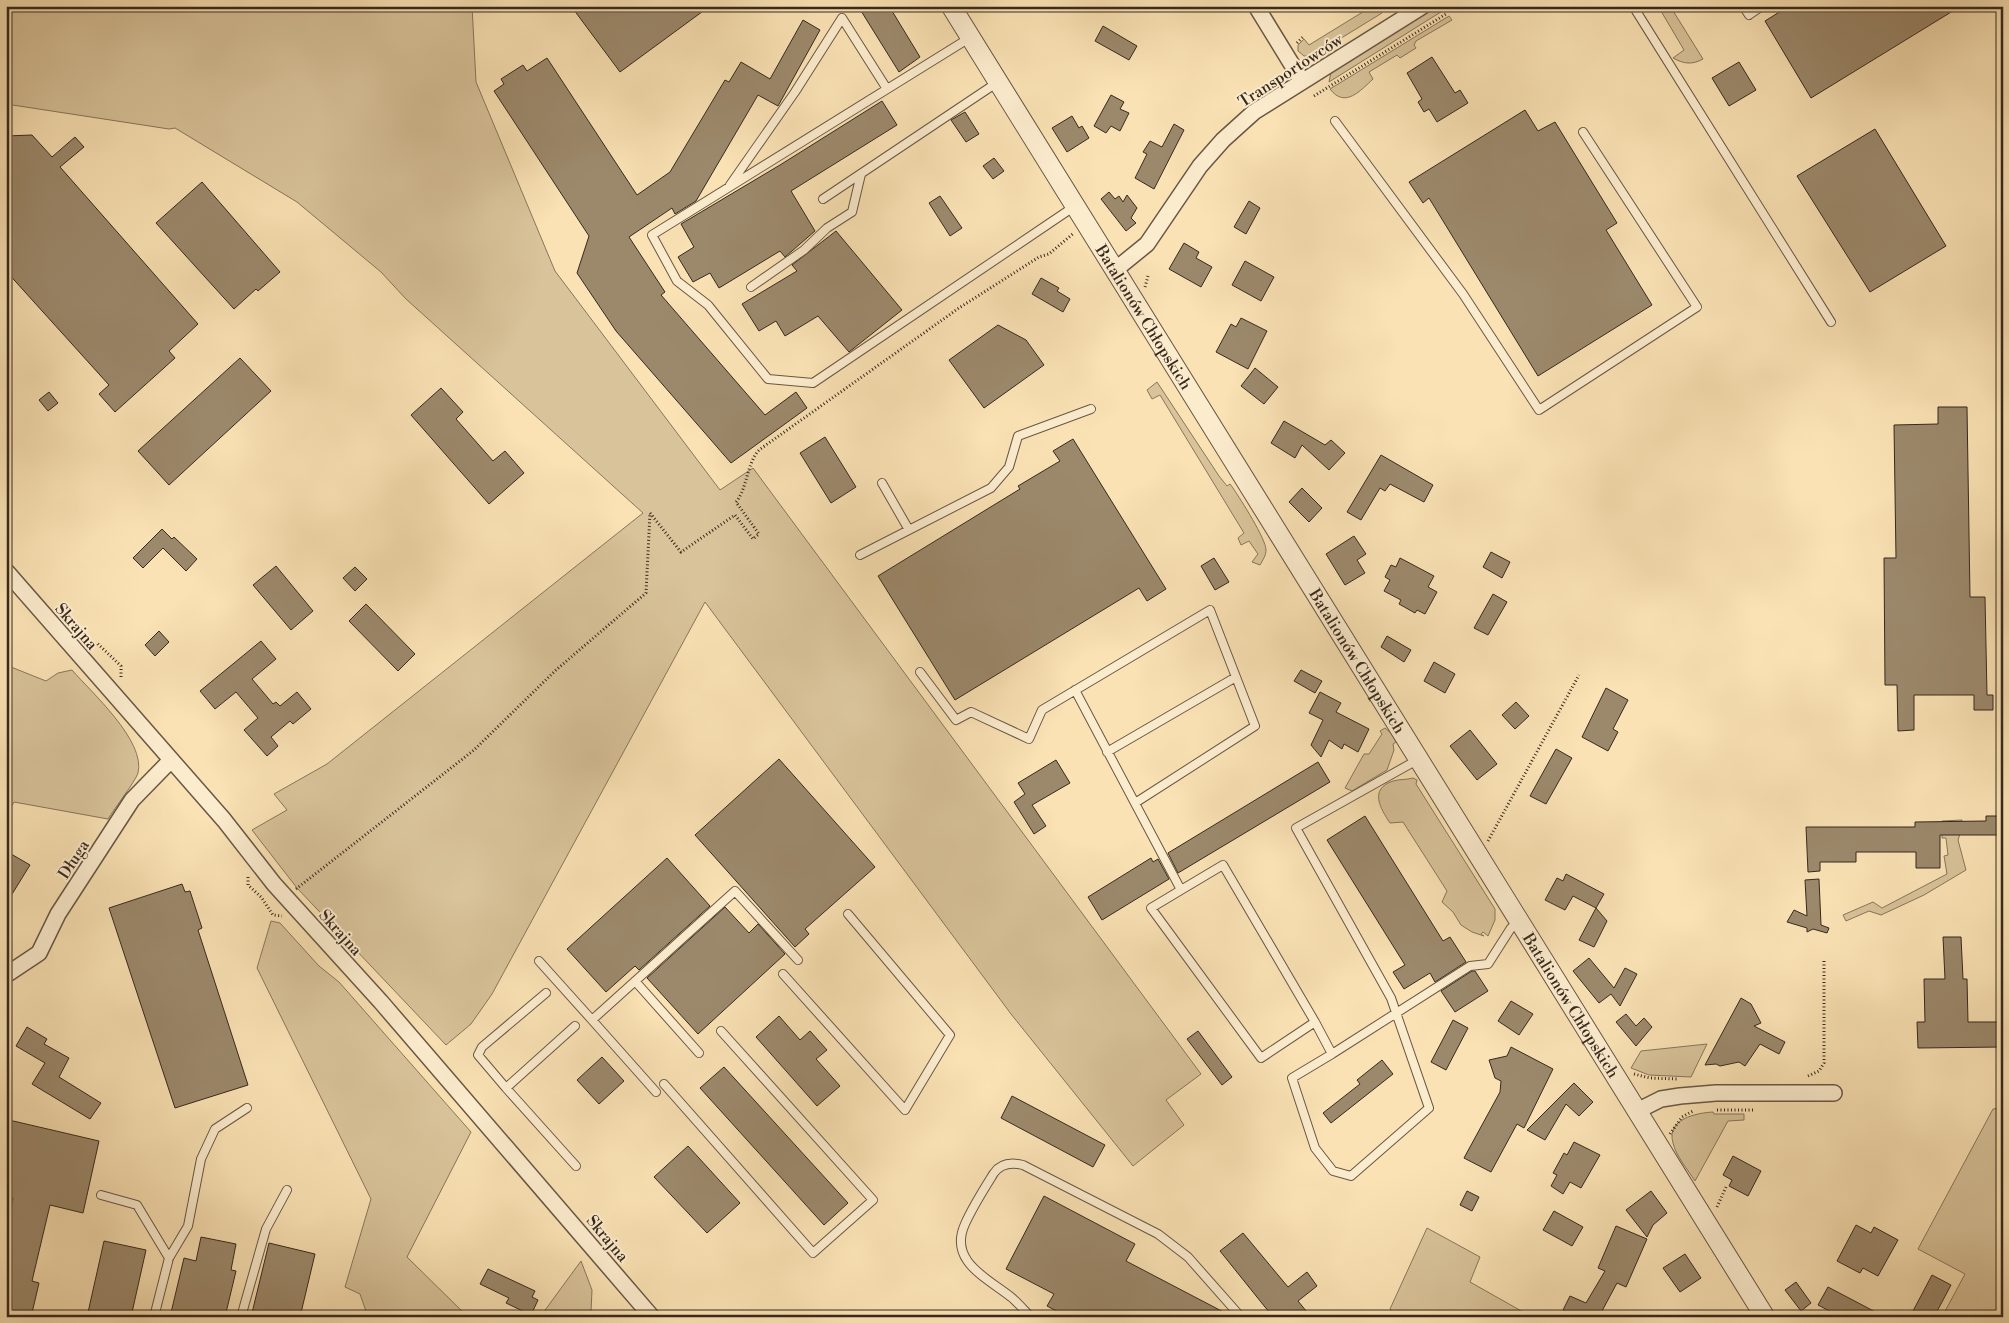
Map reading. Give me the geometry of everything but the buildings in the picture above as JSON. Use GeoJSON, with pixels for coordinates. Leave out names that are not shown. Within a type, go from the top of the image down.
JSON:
{"type":"FeatureCollection","features":[{"type":"Feature","properties":{"kind":"street","name":"Batalionów Chłopskich"},"geometry":{"type":"LineString","coordinates":[[951,6],[1765,1317]]}},
{"type":"Feature","properties":{"kind":"street"},"geometry":{"type":"LineString","coordinates":[[1256,6],[1302,81]]}},
{"type":"Feature","properties":{"kind":"street","name":"Transportowców"},"geometry":{"type":"LineString","coordinates":[[1115,270],[1147,244],[1200,166],[1223,140],[1254,112],[1423,6]]}},
{"type":"Feature","properties":{"kind":"street","name":"Skrajna"},"geometry":{"type":"LineString","coordinates":[[6,571],[224,820],[285,897],[381,1002],[652,1317]]}},
{"type":"Feature","properties":{"kind":"street","name":"Długa"},"geometry":{"type":"LineString","coordinates":[[6,975],[39,953],[58,914],[132,800],[171,760]]}},
{"type":"Feature","properties":{"kind":"street"},"geometry":{"type":"LineString","coordinates":[[1637,1111],[1661,1099],[1689,1095],[1834,1092]]}},
{"type":"Feature","properties":{"kind":"lane"},"geometry":{"type":"LineString","coordinates":[[1633,6],[1831,322]]}},
{"type":"Feature","properties":{"kind":"lane"},"geometry":{"type":"LineString","coordinates":[[1743,6],[1749,15],[1762,6]]}},
{"type":"Feature","properties":{"kind":"lane"},"geometry":{"type":"LineString","coordinates":[[728,188],[795,92],[842,18],[887,89]]}},
{"type":"Feature","properties":{"kind":"lane"},"geometry":{"type":"LineString","coordinates":[[970,38],[652,235],[677,281],[708,305],[768,379],[813,383],[1076,206]]}},
{"type":"Feature","properties":{"kind":"lane"},"geometry":{"type":"LineString","coordinates":[[823,199],[998,82]]}},
{"type":"Feature","properties":{"kind":"lane"},"geometry":{"type":"LineString","coordinates":[[1335,121],[1463,294],[1539,410],[1697,307],[1583,132]]}},
{"type":"Feature","properties":{"kind":"lane"},"geometry":{"type":"LineString","coordinates":[[751,287],[804,250],[827,228],[852,212],[861,174]]}},
{"type":"Feature","properties":{"kind":"lane"},"geometry":{"type":"LineString","coordinates":[[860,556],[991,488],[1009,467],[1018,436],[1091,410]]}},
{"type":"Feature","properties":{"kind":"lane"},"geometry":{"type":"LineString","coordinates":[[882,484],[909,530]]}},
{"type":"Feature","properties":{"kind":"lane"},"geometry":{"type":"LineString","coordinates":[[920,672],[956,720],[971,712],[1029,739],[1042,710],[1210,610],[1256,726],[1135,803]]}},
{"type":"Feature","properties":{"kind":"lane"},"geometry":{"type":"LineString","coordinates":[[1107,752],[1236,677]]}},
{"type":"Feature","properties":{"kind":"lane"},"geometry":{"type":"LineString","coordinates":[[1074,690],[1181,890]]}},
{"type":"Feature","properties":{"kind":"lane"},"geometry":{"type":"LineString","coordinates":[[1419,760],[1296,828],[1397,1012],[1429,1108],[1351,1176],[1334,1172],[1315,1148],[1292,1078],[1332,1054],[1397,1012],[1470,966],[1488,964],[1511,928],[1519,921]]}},
{"type":"Feature","properties":{"kind":"lane"},"geometry":{"type":"LineString","coordinates":[[1315,1022],[1261,1058],[1151,908],[1223,865],[1315,1022],[1332,1054]]}},
{"type":"Feature","properties":{"kind":"lane"},"geometry":{"type":"LineString","coordinates":[[592,1020],[735,891],[798,960]]}},
{"type":"Feature","properties":{"kind":"lane"},"geometry":{"type":"LineString","coordinates":[[783,974],[905,1110],[950,1035],[848,914]]}},
{"type":"Feature","properties":{"kind":"lane"},"geometry":{"type":"LineString","coordinates":[[539,961],[656,1092]]}},
{"type":"Feature","properties":{"kind":"lane"},"geometry":{"type":"LineString","coordinates":[[635,980],[698,1053]]}},
{"type":"Feature","properties":{"kind":"lane"},"geometry":{"type":"LineString","coordinates":[[546,993],[482,1047],[478,1055],[576,1166]]}},
{"type":"Feature","properties":{"kind":"lane"},"geometry":{"type":"LineString","coordinates":[[506,1088],[575,1026]]}},
{"type":"Feature","properties":{"kind":"lane"},"geometry":{"type":"LineString","coordinates":[[664,1084],[813,1253],[872,1200],[722,1031]]}},
{"type":"Feature","properties":{"kind":"lane"},"geometry":{"type":"LineString","coordinates":[[154,1317],[169,1258],[188,1226],[201,1159],[215,1129],[247,1108]]}},
{"type":"Feature","properties":{"kind":"lane"},"geometry":{"type":"LineString","coordinates":[[1031,1317],[1013,1299],[971,1267],[962,1254],[961,1246],[965,1224],[998,1167],[1007,1164],[1022,1165],[1158,1234],[1188,1257],[1240,1317]]}},
{"type":"Feature","properties":{"kind":"lane"},"geometry":{"type":"LineString","coordinates":[[241,1317],[266,1229],[287,1190]]}},
{"type":"Feature","properties":{"kind":"lane"},"geometry":{"type":"LineString","coordinates":[[101,1195],[137,1205],[169,1258]]}},
{"type":"Feature","properties":{"kind":"path"},"geometry":{"type":"LineString","coordinates":[[1314,96],[1446,14]]}},
{"type":"Feature","properties":{"kind":"path"},"geometry":{"type":"LineString","coordinates":[[285,897],[474,750],[556,670],[646,593],[650,513],[681,552],[735,515],[753,539],[759,534],[736,502],[742,495],[750,464],[759,450],[959,308],[1039,257],[1049,254],[1070,235],[1087,224]]}},
{"type":"Feature","properties":{"kind":"path"},"geometry":{"type":"LineString","coordinates":[[1145,293],[1148,276]]}},
{"type":"Feature","properties":{"kind":"path"},"geometry":{"type":"LineString","coordinates":[[1480,858],[1579,675]]}},
{"type":"Feature","properties":{"kind":"path"},"geometry":{"type":"LineString","coordinates":[[1806,1077],[1815,1074],[1824,1063],[1824,961]]}},
{"type":"Feature","properties":{"kind":"path"},"geometry":{"type":"LineString","coordinates":[[1631,1072],[1650,1078],[1679,1079]]}},
{"type":"Feature","properties":{"kind":"path"},"geometry":{"type":"LineString","coordinates":[[1669,1139],[1673,1128],[1682,1117],[1701,1110]]}},
{"type":"Feature","properties":{"kind":"path"},"geometry":{"type":"LineString","coordinates":[[1709,1110],[1754,1110]]}},
{"type":"Feature","properties":{"kind":"path"},"geometry":{"type":"LineString","coordinates":[[1715,1210],[1726,1187]]}},
{"type":"Feature","properties":{"kind":"shaded area"},"geometry":{"type":"Polygon","coordinates":[[[6,6],[472,6],[476,82],[555,271],[720,490],[753,468],[1201,1074],[1166,1100],[1184,1125],[1133,1166],[1011,1014],[705,602],[492,994],[471,1024],[446,1045],[297,888],[252,830],[287,810],[274,794],[327,764],[643,513],[406,299],[381,272],[297,202],[175,128],[169,129],[6,104],[6,6]]]}},
{"type":"Feature","properties":{"kind":"shaded area"},"geometry":{"type":"Polygon","coordinates":[[[1364,6],[1381,6],[1382,13],[1312,56],[1304,56],[1298,51],[1298,45],[1304,39],[1309,45],[1366,10],[1364,6]]]}},
{"type":"Feature","properties":{"kind":"shaded area"},"geometry":{"type":"Polygon","coordinates":[[[1658,6],[1670,6],[1703,59],[1688,63],[1673,58],[1684,50],[1658,6]]]}},
{"type":"Feature","properties":{"kind":"shaded area"},"geometry":{"type":"Polygon","coordinates":[[[1432,9],[1444,10],[1329,82],[1331,72],[1432,9]]]}},
{"type":"Feature","properties":{"kind":"shaded area"},"geometry":{"type":"Polygon","coordinates":[[[1449,16],[1452,20],[1416,41],[1414,45],[1416,48],[1400,58],[1397,55],[1369,72],[1373,79],[1353,96],[1341,97],[1330,89],[1449,16]]]}},
{"type":"Feature","properties":{"kind":"shaded area"},"geometry":{"type":"Polygon","coordinates":[[[1157,382],[1219,476],[1227,486],[1230,484],[1242,501],[1265,545],[1265,556],[1260,565],[1252,562],[1258,554],[1249,541],[1241,545],[1238,538],[1244,533],[1160,395],[1152,399],[1147,390],[1157,382]]]}},
{"type":"Feature","properties":{"kind":"shaded area"},"geometry":{"type":"Polygon","coordinates":[[[6,665],[46,681],[58,673],[72,670],[126,732],[134,746],[138,760],[138,773],[108,819],[14,802],[6,817],[6,665]]]}},
{"type":"Feature","properties":{"kind":"shaded area"},"geometry":{"type":"Polygon","coordinates":[[[1385,728],[1391,733],[1396,742],[1393,744],[1394,750],[1387,770],[1352,791],[1345,788],[1364,754],[1369,754],[1382,734],[1380,731],[1385,728]]]}},
{"type":"Feature","properties":{"kind":"shaded area"},"geometry":{"type":"Polygon","coordinates":[[[1413,778],[1417,780],[1416,784],[1495,909],[1495,920],[1488,936],[1483,932],[1481,934],[1484,936],[1472,932],[1461,925],[1453,912],[1442,902],[1447,891],[1403,822],[1390,823],[1380,805],[1379,794],[1386,784],[1413,778]]]}},
{"type":"Feature","properties":{"kind":"shaded area"},"geometry":{"type":"Polygon","coordinates":[[[1962,820],[1962,834],[1960,834],[1958,840],[1966,870],[1924,895],[1881,915],[1869,911],[1846,921],[1843,915],[1873,902],[1882,908],[1947,874],[1944,856],[1948,855],[1946,838],[1942,838],[1942,821],[1962,820]]]}},
{"type":"Feature","properties":{"kind":"shaded area"},"geometry":{"type":"Polygon","coordinates":[[[271,921],[280,923],[319,966],[339,982],[471,1132],[407,1257],[468,1317],[368,1317],[360,1294],[345,1287],[371,1199],[257,968],[271,921]]]}},
{"type":"Feature","properties":{"kind":"shaded area"},"geometry":{"type":"Polygon","coordinates":[[[1707,1044],[1691,1077],[1649,1075],[1631,1068],[1641,1051],[1707,1044]]]}},
{"type":"Feature","properties":{"kind":"shaded area"},"geometry":{"type":"Polygon","coordinates":[[[2003,1108],[2003,1317],[1942,1317],[1965,1274],[1918,1249],[1993,1109],[2003,1108]]]}},
{"type":"Feature","properties":{"kind":"shaded area"},"geometry":{"type":"Polygon","coordinates":[[[1713,1112],[1714,1114],[1744,1114],[1744,1120],[1728,1121],[1695,1181],[1677,1153],[1672,1135],[1674,1128],[1684,1119],[1713,1112]]]}},
{"type":"Feature","properties":{"kind":"shaded area"},"geometry":{"type":"Polygon","coordinates":[[[1427,1228],[1480,1257],[1470,1282],[1532,1317],[1396,1317],[1390,1309],[1427,1228]]]}},
{"type":"Feature","properties":{"kind":"shaded area"},"geometry":{"type":"Polygon","coordinates":[[[581,1261],[592,1290],[591,1312],[595,1317],[540,1317],[581,1261]]]}}]}
